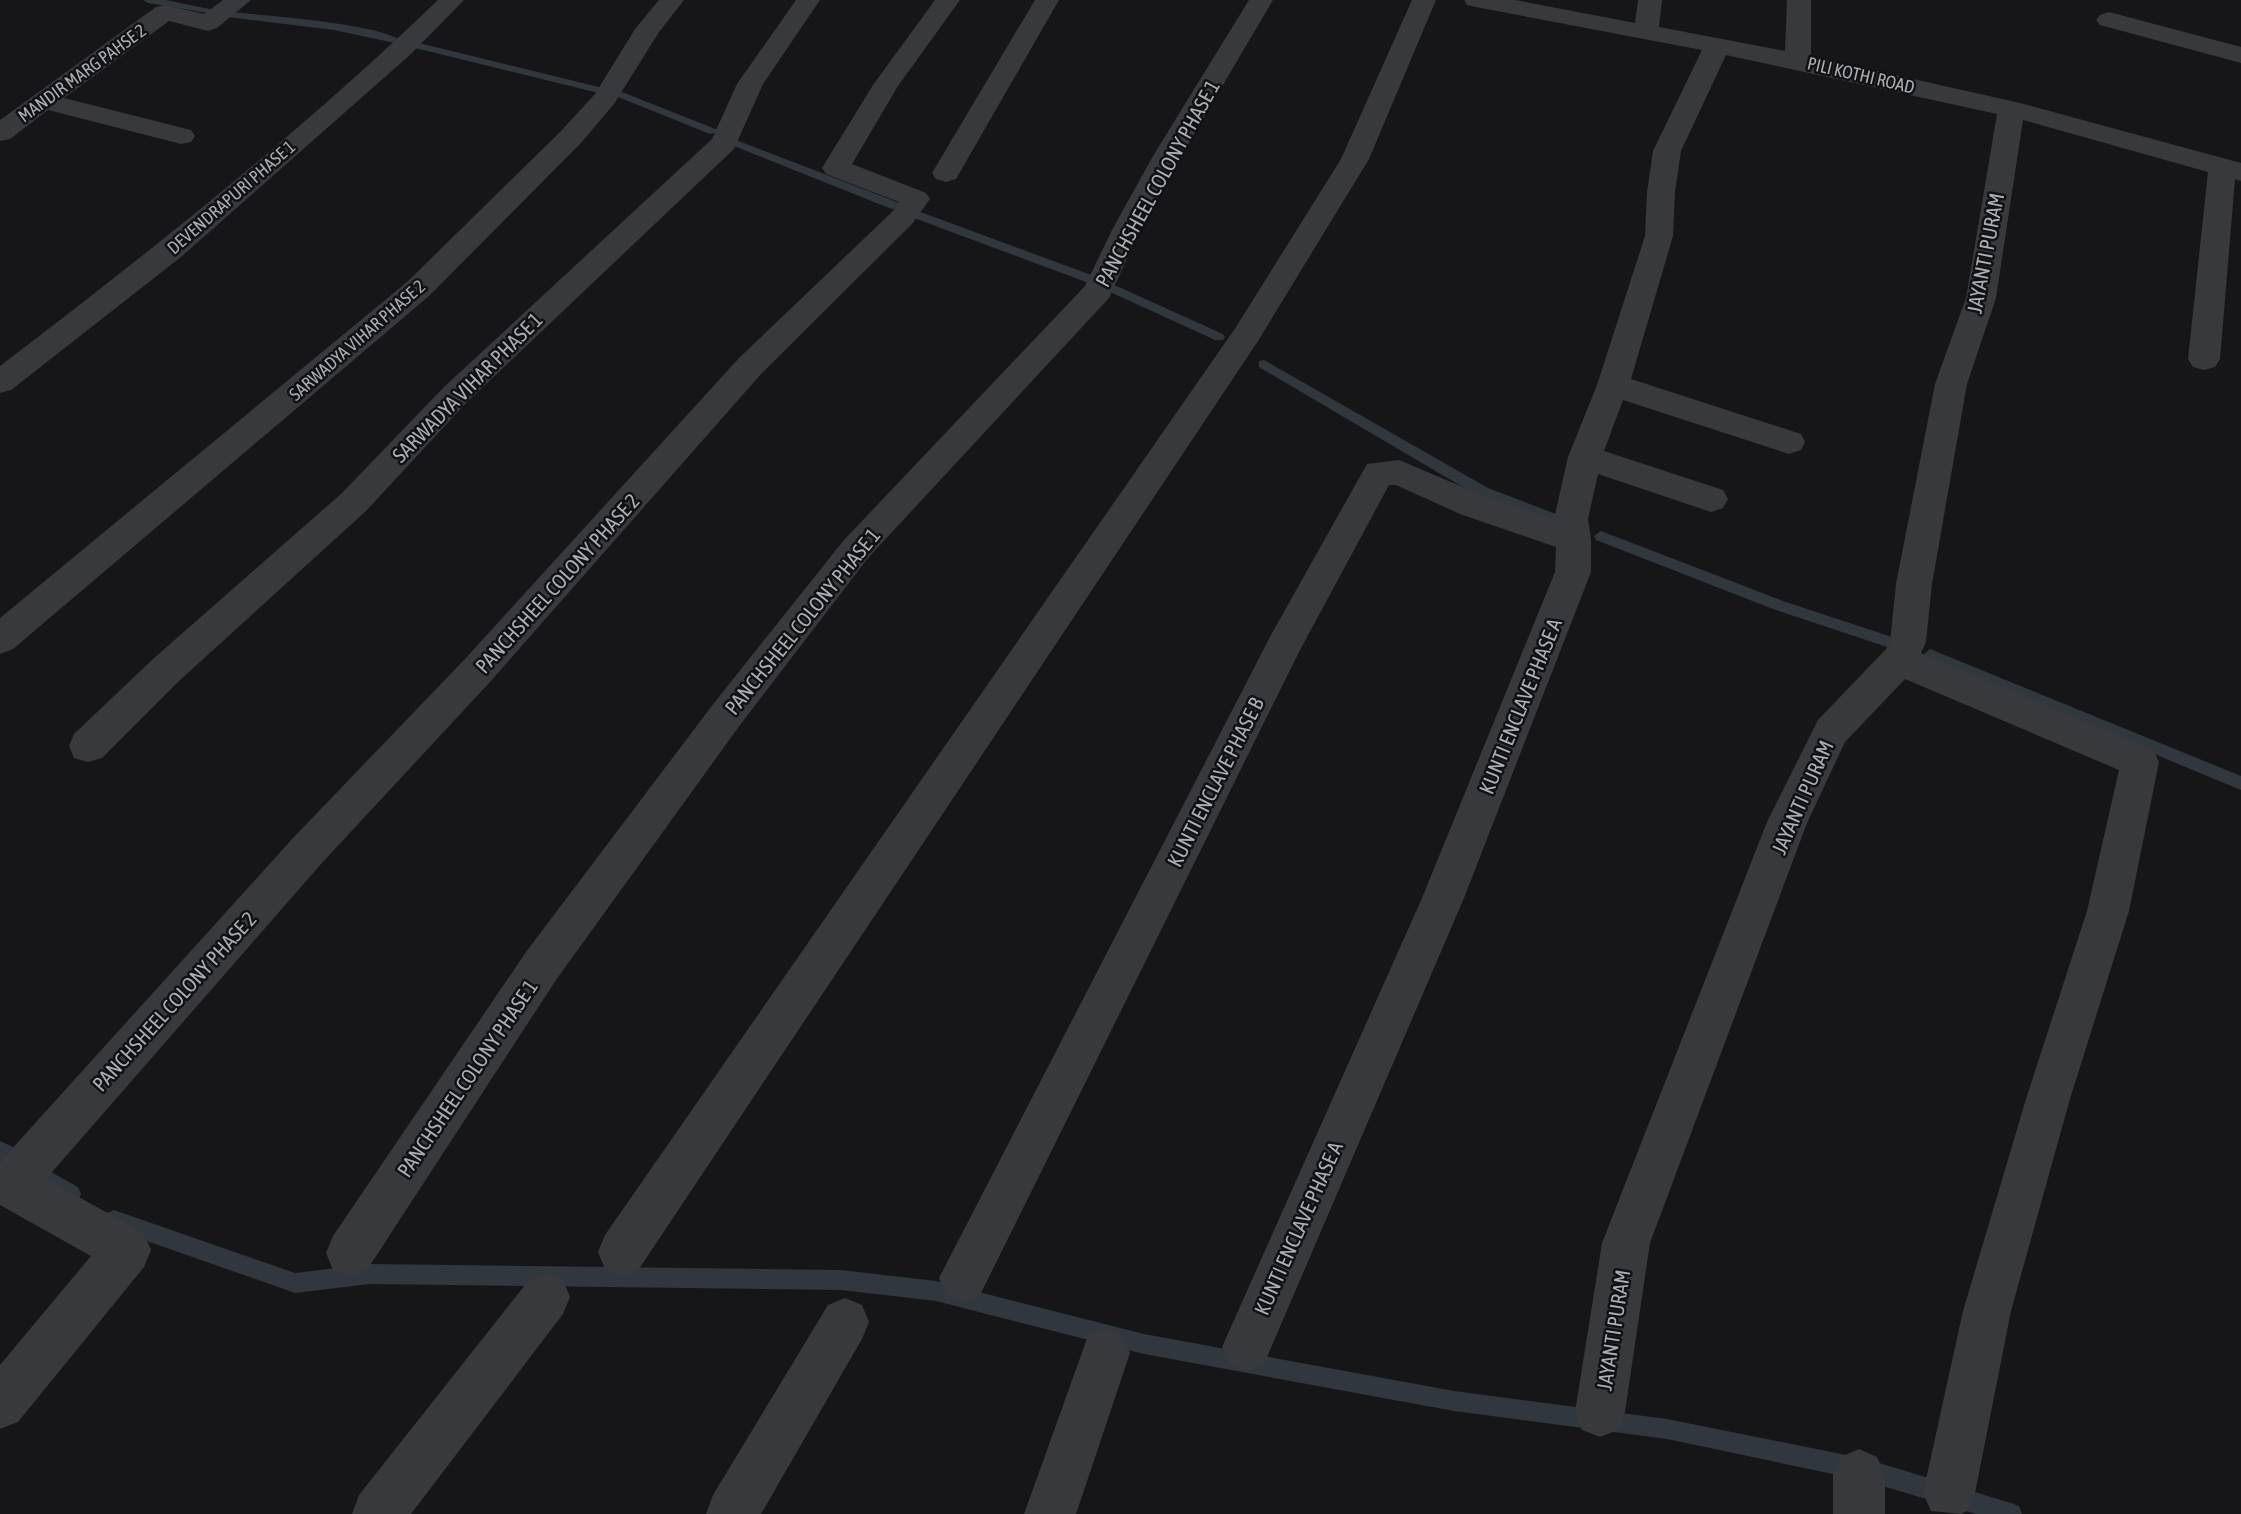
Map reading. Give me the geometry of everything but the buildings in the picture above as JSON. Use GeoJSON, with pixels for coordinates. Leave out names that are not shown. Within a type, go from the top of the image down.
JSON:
{"type":"FeatureCollection","features":[{"type":"Feature","properties":{"kind":"street","name":"MANDIR MARG PAHSE 2"},"geometry":{"type":"LineString","coordinates":[[0,133],[165,12],[208,23],[239,0]]}},
{"type":"Feature","properties":{"kind":"street","name":"DEVENDRAPURI PHASE 1"},"geometry":{"type":"LineString","coordinates":[[0,382],[171,250],[402,49],[452,0]]}},
{"type":"Feature","properties":{"kind":"street","name":"SARWADYA VIHAR PHASE 2"},"geometry":{"type":"LineString","coordinates":[[0,639],[418,289],[570,138],[596,108],[648,29],[672,0]]}},
{"type":"Feature","properties":{"kind":"street","name":"SARWADYA VIHAR PHASE 1"},"geometry":{"type":"LineString","coordinates":[[88,746],[166,670],[354,502],[455,395],[724,143],[750,84],[808,0]]}},
{"type":"Feature","properties":{"kind":"street","name":"PANCHSHEEL COLONY PHASE 2"},"geometry":{"type":"LineString","coordinates":[[0,1404],[127,1250],[9,1185],[307,851],[477,671],[750,366],[901,218],[916,199],[836,167],[886,85],[948,0]]}},
{"type":"Feature","properties":{"kind":"street"},"geometry":{"type":"LineString","coordinates":[[946,173],[1047,0]]}},
{"type":"Feature","properties":{"kind":"street","name":"PANCHSHEEL COLONY PHASE 1"},"geometry":{"type":"LineString","coordinates":[[350,1253],[541,966],[727,714],[856,550],[1098,291],[1126,230],[1155,177],[1261,0]]}},
{"type":"Feature","properties":{"kind":"street"},"geometry":{"type":"LineString","coordinates":[[622,1252],[1248,334],[1355,159],[1424,0]]}},
{"type":"Feature","properties":{"kind":"street","name":"PILI KOTHI ROAD"},"geometry":{"type":"LineString","coordinates":[[1476,0],[1798,61],[2011,109],[2231,169]]}},
{"type":"Feature","properties":{"kind":"street"},"geometry":{"type":"LineString","coordinates":[[1646,33],[1650,0]]}},
{"type":"Feature","properties":{"kind":"street"},"geometry":{"type":"LineString","coordinates":[[1798,61],[1799,0]]}},
{"type":"Feature","properties":{"kind":"street"},"geometry":{"type":"LineString","coordinates":[[2109,20],[2241,55]]}},
{"type":"Feature","properties":{"kind":"street","name":"KUNTI ENCLAVE PHASE A"},"geometry":{"type":"LineString","coordinates":[[1247,1347],[1448,886],[1573,572],[1574,539],[1571,519],[1585,457],[1613,385],[1659,236],[1661,192],[1667,151],[1717,46]]}},
{"type":"Feature","properties":{"kind":"street"},"geometry":{"type":"LineString","coordinates":[[43,100],[181,136]]}},
{"type":"Feature","properties":{"kind":"street","name":"JAYANTI PURAM"},"geometry":{"type":"LineString","coordinates":[[1601,1412],[1626,1243],[1787,822],[1831,731],[1899,660],[1908,642],[1914,584],[1951,384],[1980,298],[2011,109]]}},
{"type":"Feature","properties":{"kind":"street"},"geometry":{"type":"LineString","coordinates":[[2204,359],[2231,169]]}},
{"type":"Feature","properties":{"kind":"street"},"geometry":{"type":"LineString","coordinates":[[1613,385],[1789,442]]}},
{"type":"Feature","properties":{"kind":"street"},"geometry":{"type":"LineString","coordinates":[[1585,457],[1711,499]]}},
{"type":"Feature","properties":{"kind":"street","name":"KUNTI ENCLAVE PHASE B"},"geometry":{"type":"LineString","coordinates":[[963,1278],[1284,645],[1379,473],[1399,472],[1472,505],[1574,539]]}},
{"type":"Feature","properties":{"kind":"street"},"geometry":{"type":"LineString","coordinates":[[1899,660],[2140,762],[2108,911],[2048,1099],[1987,1311],[1949,1493]]}},
{"type":"Feature","properties":{"kind":"street"},"geometry":{"type":"LineString","coordinates":[[378,1514],[545,1297]]}},
{"type":"Feature","properties":{"kind":"street"},"geometry":{"type":"LineString","coordinates":[[732,1514],[845,1322]]}},
{"type":"Feature","properties":{"kind":"street"},"geometry":{"type":"LineString","coordinates":[[1050,1514],[1105,1353]]}},
{"type":"Feature","properties":{"kind":"waterway"},"geometry":{"type":"LineString","coordinates":[[148,0],[214,11]]}},
{"type":"Feature","properties":{"kind":"waterway"},"geometry":{"type":"LineString","coordinates":[[232,15],[334,27],[395,40]]}},
{"type":"Feature","properties":{"kind":"waterway"},"geometry":{"type":"LineString","coordinates":[[419,46],[599,90]]}},
{"type":"Feature","properties":{"kind":"waterway"},"geometry":{"type":"LineString","coordinates":[[622,95],[714,132]]}},
{"type":"Feature","properties":{"kind":"waterway"},"geometry":{"type":"LineString","coordinates":[[728,140],[893,205]]}},
{"type":"Feature","properties":{"kind":"waterway"},"geometry":{"type":"LineString","coordinates":[[918,215],[1090,279]]}},
{"type":"Feature","properties":{"kind":"waterway"},"geometry":{"type":"LineString","coordinates":[[1112,288],[1219,337]]}},
{"type":"Feature","properties":{"kind":"waterway"},"geometry":{"type":"LineString","coordinates":[[1264,364],[1483,492],[1556,520]]}},
{"type":"Feature","properties":{"kind":"waterway"},"geometry":{"type":"LineString","coordinates":[[1601,536],[1778,605],[1887,641]]}},
{"type":"Feature","properties":{"kind":"waterway"},"geometry":{"type":"LineString","coordinates":[[1930,655],[2241,783]]}},
{"type":"Feature","properties":{"kind":"waterway"},"geometry":{"type":"LineString","coordinates":[[0,1150],[6,1154]]}},
{"type":"Feature","properties":{"kind":"waterway"},"geometry":{"type":"LineString","coordinates":[[42,1176],[71,1194]]}},
{"type":"Feature","properties":{"kind":"waterway"},"geometry":{"type":"LineString","coordinates":[[114,1220],[295,1283],[370,1274],[841,1280],[936,1291],[1144,1344],[1454,1401],[1667,1429],[1866,1470],[2011,1514]]}}]}
